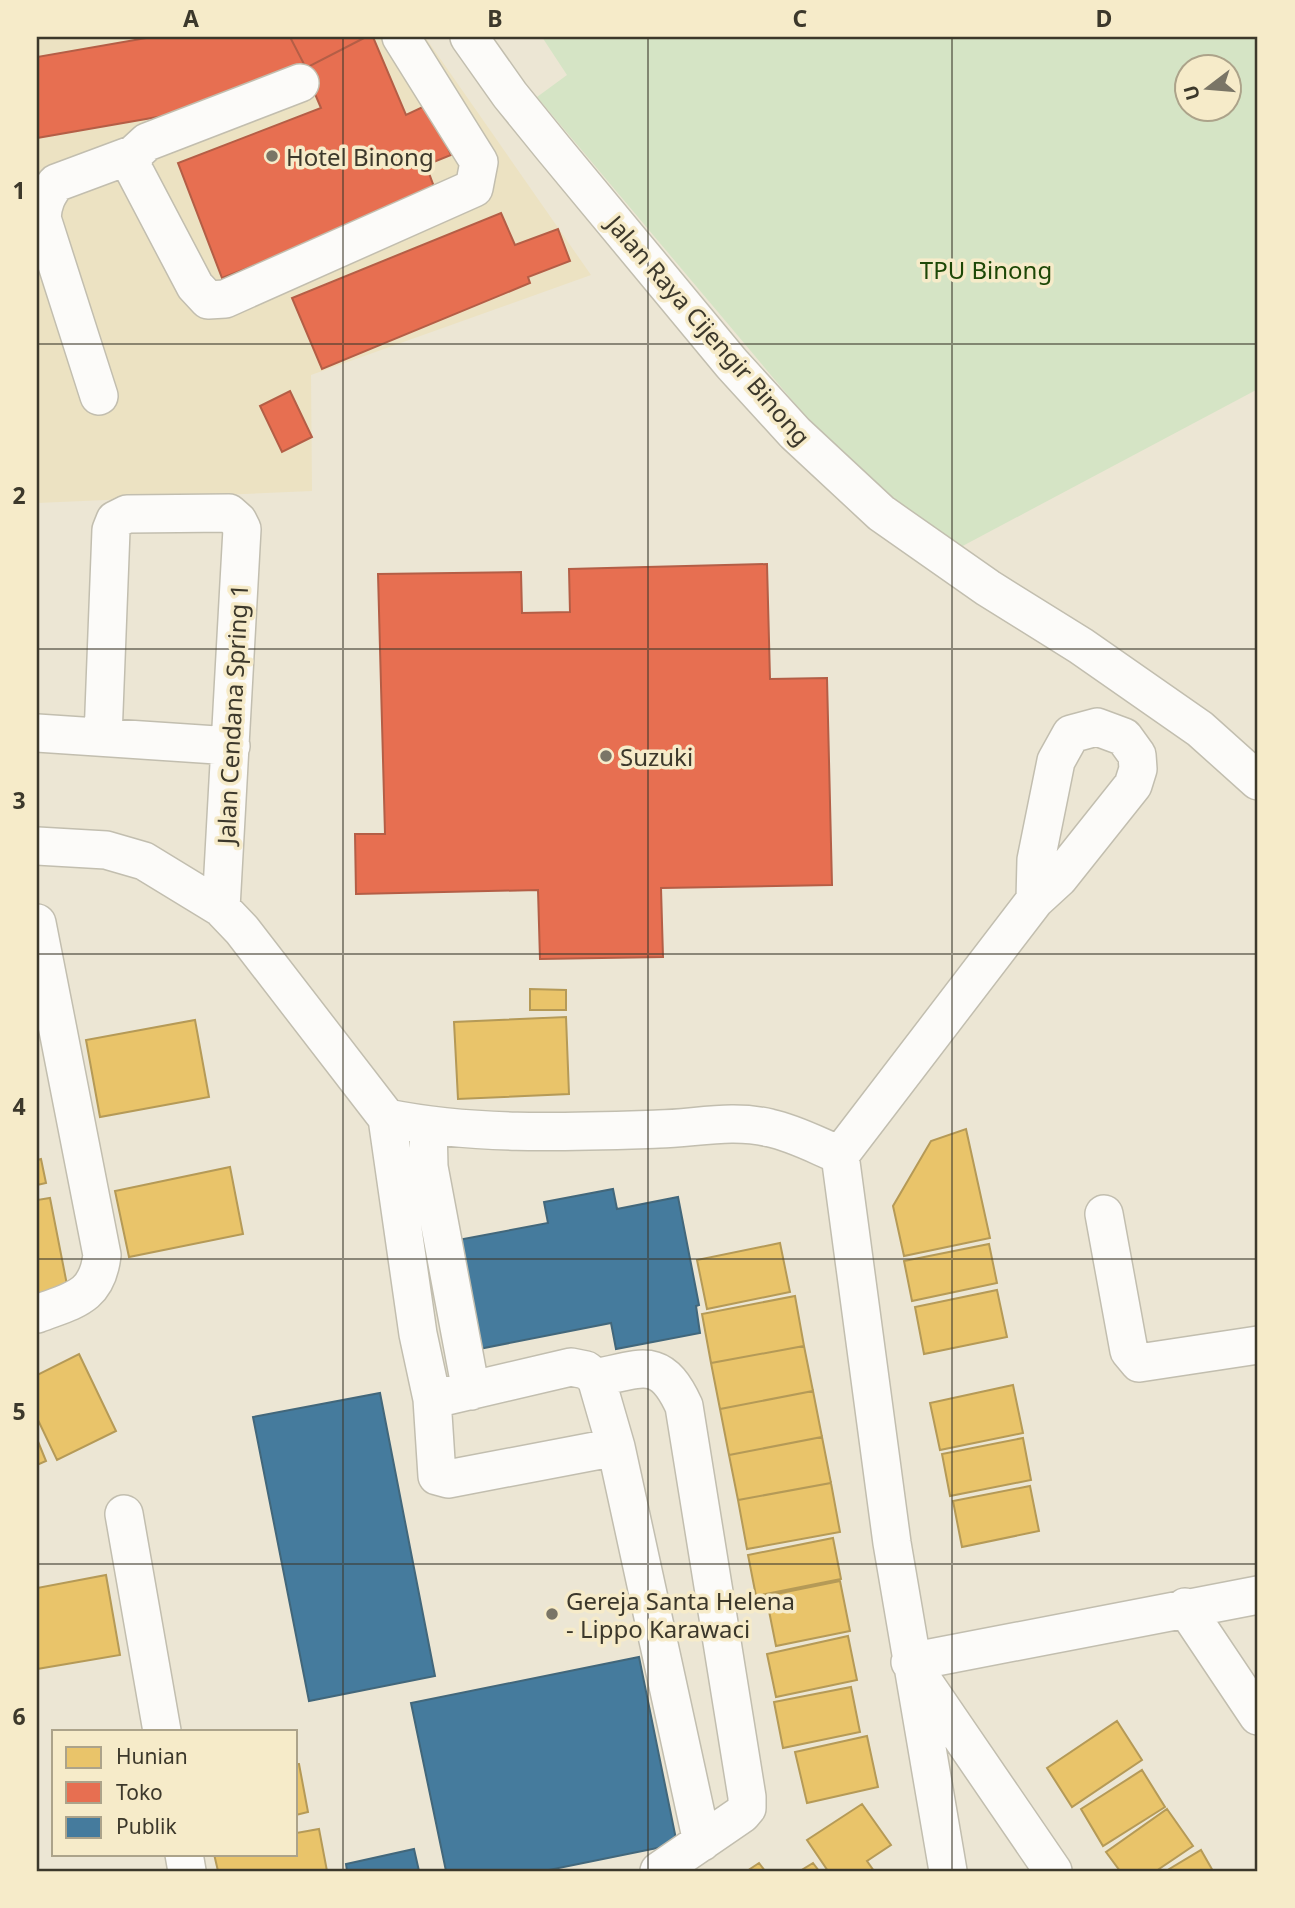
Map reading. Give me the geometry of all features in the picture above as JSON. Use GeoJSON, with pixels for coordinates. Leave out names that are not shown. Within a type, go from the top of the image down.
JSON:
{"type":"FeatureCollection","features":[{"type":"Feature","properties":{"kind":"street"},"geometry":{"type":"LineString","coordinates":[[134,154],[133,168],[195,286],[208,300],[225,299],[237,294],[474,188],[479,162],[401,37]]}},
{"type":"Feature","properties":{"kind":"street","name":"Jalan Raya Cijengir Binong"},"geometry":{"type":"LineString","coordinates":[[468,37],[519,106],[723,354],[804,442],[881,513],[988,588],[1081,646],[1200,729],[1258,781]]}},
{"type":"Feature","properties":{"kind":"street"},"geometry":{"type":"LineString","coordinates":[[99,396],[42,218],[43,204],[56,183],[134,154],[147,142],[300,83]]}},
{"type":"Feature","properties":{"kind":"street","name":"Jalan Cendana Spring 1"},"geometry":{"type":"LineString","coordinates":[[103,737],[111,530],[115,520],[127,514],[229,513],[242,529],[221,908]]}},
{"type":"Feature","properties":{"kind":"street"},"geometry":{"type":"LineString","coordinates":[[37,733],[231,746]]}},
{"type":"Feature","properties":{"kind":"street"},"geometry":{"type":"LineString","coordinates":[[37,846],[106,850],[144,861],[221,908],[242,930],[387,1118],[418,1334],[432,1399],[437,1476],[442,1479],[616,1447]]}},
{"type":"Feature","properties":{"kind":"street"},"geometry":{"type":"LineString","coordinates":[[948,1871],[910,1662],[890,1530],[840,1155],[1035,900]]}},
{"type":"Feature","properties":{"kind":"street"},"geometry":{"type":"LineString","coordinates":[[37,923],[102,1255],[100,1275],[81,1297],[37,1314]]}},
{"type":"Feature","properties":{"kind":"street"},"geometry":{"type":"LineString","coordinates":[[387,1118],[428,1126],[554,1132],[671,1129],[740,1123],[772,1128],[840,1155]]}},
{"type":"Feature","properties":{"kind":"street"},"geometry":{"type":"LineString","coordinates":[[428,1126],[429,1167],[471,1391]]}},
{"type":"Feature","properties":{"kind":"street"},"geometry":{"type":"LineString","coordinates":[[1104,1214],[1129,1351],[1139,1363],[1258,1345]]}},
{"type":"Feature","properties":{"kind":"street"},"geometry":{"type":"LineString","coordinates":[[432,1399],[571,1367],[586,1370],[596,1378],[616,1447],[702,1842]]}},
{"type":"Feature","properties":{"kind":"street"},"geometry":{"type":"LineString","coordinates":[[596,1378],[638,1369],[661,1372],[674,1384],[684,1406],[747,1797],[747,1808],[742,1814],[659,1871]]}},
{"type":"Feature","properties":{"kind":"street"},"geometry":{"type":"LineString","coordinates":[[124,1514],[162,1730]]}},
{"type":"Feature","properties":{"kind":"street"},"geometry":{"type":"LineString","coordinates":[[910,1662],[1258,1595]]}},
{"type":"Feature","properties":{"kind":"street"},"geometry":{"type":"LineString","coordinates":[[1185,1607],[1258,1716]]}},
{"type":"Feature","properties":{"kind":"street"},"geometry":{"type":"LineString","coordinates":[[910,1662],[1053,1871]]}},
{"type":"Feature","properties":{"kind":"shaded area","name":"Hotel Binong"},"geometry":{"type":"Polygon","coordinates":[[[37,37],[425,37],[591,275],[311,375],[312,491],[37,503],[37,37]]]}},
{"type":"Feature","properties":{"kind":"green space","name":"TPU Binong"},"geometry":{"type":"Polygon","coordinates":[[[542,37],[1258,37],[1258,389],[957,549],[850,469],[537,97],[567,75],[542,37]]]}},
{"type":"Feature","properties":{"kind":"building: Hunian"},"geometry":{"type":"Polygon","coordinates":[[[530,989],[566,990],[566,1010],[530,1010],[530,989]]]}},
{"type":"Feature","properties":{"kind":"building: Hunian"},"geometry":{"type":"Polygon","coordinates":[[[566,1017],[569,1094],[458,1099],[454,1022],[566,1017]]]}},
{"type":"Feature","properties":{"kind":"building: Hunian"},"geometry":{"type":"Polygon","coordinates":[[[195,1020],[209,1097],[100,1117],[86,1040],[195,1020]]]}},
{"type":"Feature","properties":{"kind":"building: Hunian"},"geometry":{"type":"Polygon","coordinates":[[[966,1129],[990,1238],[904,1256],[893,1206],[931,1141],[966,1129]]]}},
{"type":"Feature","properties":{"kind":"building: Hunian"},"geometry":{"type":"Polygon","coordinates":[[[41,1159],[46,1183],[37,1185],[37,1160],[41,1159]]]}},
{"type":"Feature","properties":{"kind":"building: Hunian"},"geometry":{"type":"Polygon","coordinates":[[[230,1167],[243,1234],[129,1257],[115,1191],[230,1167]]]}},
{"type":"Feature","properties":{"kind":"building: Hunian"},"geometry":{"type":"Polygon","coordinates":[[[50,1198],[68,1290],[37,1296],[37,1200],[50,1198]]]}},
{"type":"Feature","properties":{"kind":"building: Hunian"},"geometry":{"type":"Polygon","coordinates":[[[780,1243],[790,1292],[707,1309],[697,1260],[780,1243]]]}},
{"type":"Feature","properties":{"kind":"building: Hunian"},"geometry":{"type":"Polygon","coordinates":[[[989,1244],[997,1283],[912,1301],[904,1261],[989,1244]]]}},
{"type":"Feature","properties":{"kind":"building: Hunian"},"geometry":{"type":"Polygon","coordinates":[[[997,1290],[1007,1337],[924,1354],[915,1307],[997,1290]]]}},
{"type":"Feature","properties":{"kind":"building: Hunian"},"geometry":{"type":"Polygon","coordinates":[[[795,1296],[804,1346],[711,1363],[702,1314],[795,1296]]]}},
{"type":"Feature","properties":{"kind":"building: Hunian"},"geometry":{"type":"Polygon","coordinates":[[[804,1346],[813,1391],[720,1409],[711,1363],[804,1346]]]}},
{"type":"Feature","properties":{"kind":"building: Hunian"},"geometry":{"type":"Polygon","coordinates":[[[79,1354],[116,1431],[57,1460],[37,1418],[37,1375],[79,1354]]]}},
{"type":"Feature","properties":{"kind":"building: Hunian"},"geometry":{"type":"Polygon","coordinates":[[[1013,1385],[1023,1433],[940,1450],[930,1403],[1013,1385]]]}},
{"type":"Feature","properties":{"kind":"building: Hunian"},"geometry":{"type":"Polygon","coordinates":[[[813,1391],[822,1437],[729,1455],[720,1409],[813,1391]]]}},
{"type":"Feature","properties":{"kind":"building: Hunian"},"geometry":{"type":"Polygon","coordinates":[[[822,1437],[831,1483],[738,1500],[729,1455],[822,1437]]]}},
{"type":"Feature","properties":{"kind":"building: Hunian"},"geometry":{"type":"Polygon","coordinates":[[[1023,1438],[1031,1480],[950,1496],[942,1454],[1023,1438]]]}},
{"type":"Feature","properties":{"kind":"building: Hunian"},"geometry":{"type":"Polygon","coordinates":[[[37,1439],[46,1461],[37,1465],[37,1439]]]}},
{"type":"Feature","properties":{"kind":"building: Hunian"},"geometry":{"type":"Polygon","coordinates":[[[831,1483],[840,1532],[747,1549],[738,1500],[831,1483]]]}},
{"type":"Feature","properties":{"kind":"building: Hunian"},"geometry":{"type":"Polygon","coordinates":[[[1030,1486],[1039,1531],[962,1547],[953,1501],[1030,1486]]]}},
{"type":"Feature","properties":{"kind":"building: Hunian"},"geometry":{"type":"Polygon","coordinates":[[[833,1538],[841,1579],[756,1596],[748,1555],[833,1538]]]}},
{"type":"Feature","properties":{"kind":"building: Hunian"},"geometry":{"type":"Polygon","coordinates":[[[106,1575],[120,1655],[37,1669],[37,1588],[106,1575]]]}},
{"type":"Feature","properties":{"kind":"building: Hunian"},"geometry":{"type":"Polygon","coordinates":[[[840,1581],[850,1631],[776,1646],[766,1596],[840,1581]]]}},
{"type":"Feature","properties":{"kind":"building: Hunian"},"geometry":{"type":"Polygon","coordinates":[[[848,1636],[857,1680],[776,1697],[767,1654],[848,1636]]]}},
{"type":"Feature","properties":{"kind":"building: Hunian"},"geometry":{"type":"Polygon","coordinates":[[[851,1687],[860,1732],[783,1748],[774,1702],[851,1687]]]}},
{"type":"Feature","properties":{"kind":"building: Hunian"},"geometry":{"type":"Polygon","coordinates":[[[1117,1721],[1142,1760],[1072,1807],[1047,1768],[1117,1721]]]}},
{"type":"Feature","properties":{"kind":"building: Hunian"},"geometry":{"type":"Polygon","coordinates":[[[867,1736],[878,1787],[807,1803],[795,1752],[867,1736]]]}},
{"type":"Feature","properties":{"kind":"building: Hunian"},"geometry":{"type":"Polygon","coordinates":[[[298,1764],[299,1764],[308,1812],[298,1814],[298,1764]]]}},
{"type":"Feature","properties":{"kind":"building: Hunian"},"geometry":{"type":"Polygon","coordinates":[[[1142,1770],[1165,1807],[1103,1846],[1081,1809],[1142,1770]]]}},
{"type":"Feature","properties":{"kind":"building: Hunian"},"geometry":{"type":"Polygon","coordinates":[[[862,1804],[891,1845],[867,1861],[874,1871],[828,1871],[807,1840],[862,1804]]]}},
{"type":"Feature","properties":{"kind":"building: Hunian"},"geometry":{"type":"Polygon","coordinates":[[[1167,1809],[1193,1846],[1156,1871],[1120,1871],[1106,1852],[1167,1809]]]}},
{"type":"Feature","properties":{"kind":"building: Hunian"},"geometry":{"type":"Polygon","coordinates":[[[319,1829],[327,1871],[218,1871],[214,1856],[298,1856],[298,1833],[319,1829]]]}},
{"type":"Feature","properties":{"kind":"building: Hunian"},"geometry":{"type":"Polygon","coordinates":[[[1201,1850],[1213,1871],[1166,1871],[1201,1850]]]}},
{"type":"Feature","properties":{"kind":"building: Hunian"},"geometry":{"type":"Polygon","coordinates":[[[759,1863],[765,1871],[747,1871],[759,1863]]]}},
{"type":"Feature","properties":{"kind":"building: Hunian"},"geometry":{"type":"Polygon","coordinates":[[[813,1863],[819,1871],[800,1871],[813,1863]]]}},
{"type":"Feature","properties":{"kind":"building: Toko"},"geometry":{"type":"Polygon","coordinates":[[[152,37],[373,37],[406,115],[429,104],[451,155],[426,165],[437,195],[222,278],[178,163],[321,108],[304,68],[186,112],[37,138],[37,57],[152,37]]]}},
{"type":"Feature","properties":{"kind":"building: Toko"},"geometry":{"type":"Polygon","coordinates":[[[290,37],[366,37],[306,68],[290,37]]]}},
{"type":"Feature","properties":{"kind":"building: Toko"},"geometry":{"type":"Polygon","coordinates":[[[501,213],[515,245],[558,229],[570,261],[528,277],[530,283],[322,369],[292,298],[501,213]]]}},
{"type":"Feature","properties":{"kind":"building: Toko"},"geometry":{"type":"Polygon","coordinates":[[[290,391],[312,437],[282,452],[260,406],[290,391]]]}},
{"type":"Feature","properties":{"kind":"building: Toko","name":"Suzuki"},"geometry":{"type":"Polygon","coordinates":[[[767,564],[770,679],[827,678],[832,885],[661,888],[663,957],[540,959],[538,890],[356,894],[355,834],[385,834],[378,574],[521,572],[522,613],[570,612],[569,569],[767,564]]]}},
{"type":"Feature","properties":{"kind":"building: Publik"},"geometry":{"type":"Polygon","coordinates":[[[613,1189],[617,1209],[678,1197],[699,1305],[696,1306],[700,1333],[616,1349],[611,1323],[479,1349],[458,1240],[548,1223],[544,1202],[613,1189]]]}},
{"type":"Feature","properties":{"kind":"building: Publik"},"geometry":{"type":"Polygon","coordinates":[[[380,1393],[435,1676],[309,1701],[253,1417],[380,1393]]]}},
{"type":"Feature","properties":{"kind":"building: Publik"},"geometry":{"type":"Polygon","coordinates":[[[639,1657],[677,1844],[544,1871],[446,1871],[411,1703],[639,1657]]]}},
{"type":"Feature","properties":{"kind":"building: Publik"},"geometry":{"type":"Polygon","coordinates":[[[414,1849],[419,1871],[347,1871],[346,1864],[414,1849]]]}},
{"type":"Feature","properties":{"kind":"place","name":"Hotel Binong"},"geometry":{"type":"Point","coordinates":[272,156]}},
{"type":"Feature","properties":{"kind":"place","name":"Suzuki"},"geometry":{"type":"Point","coordinates":[606,756]}},
{"type":"Feature","properties":{"kind":"place","name":"Gereja Santa Helena - Lippo Karawaci"},"geometry":{"type":"Point","coordinates":[552,1614]}}]}
